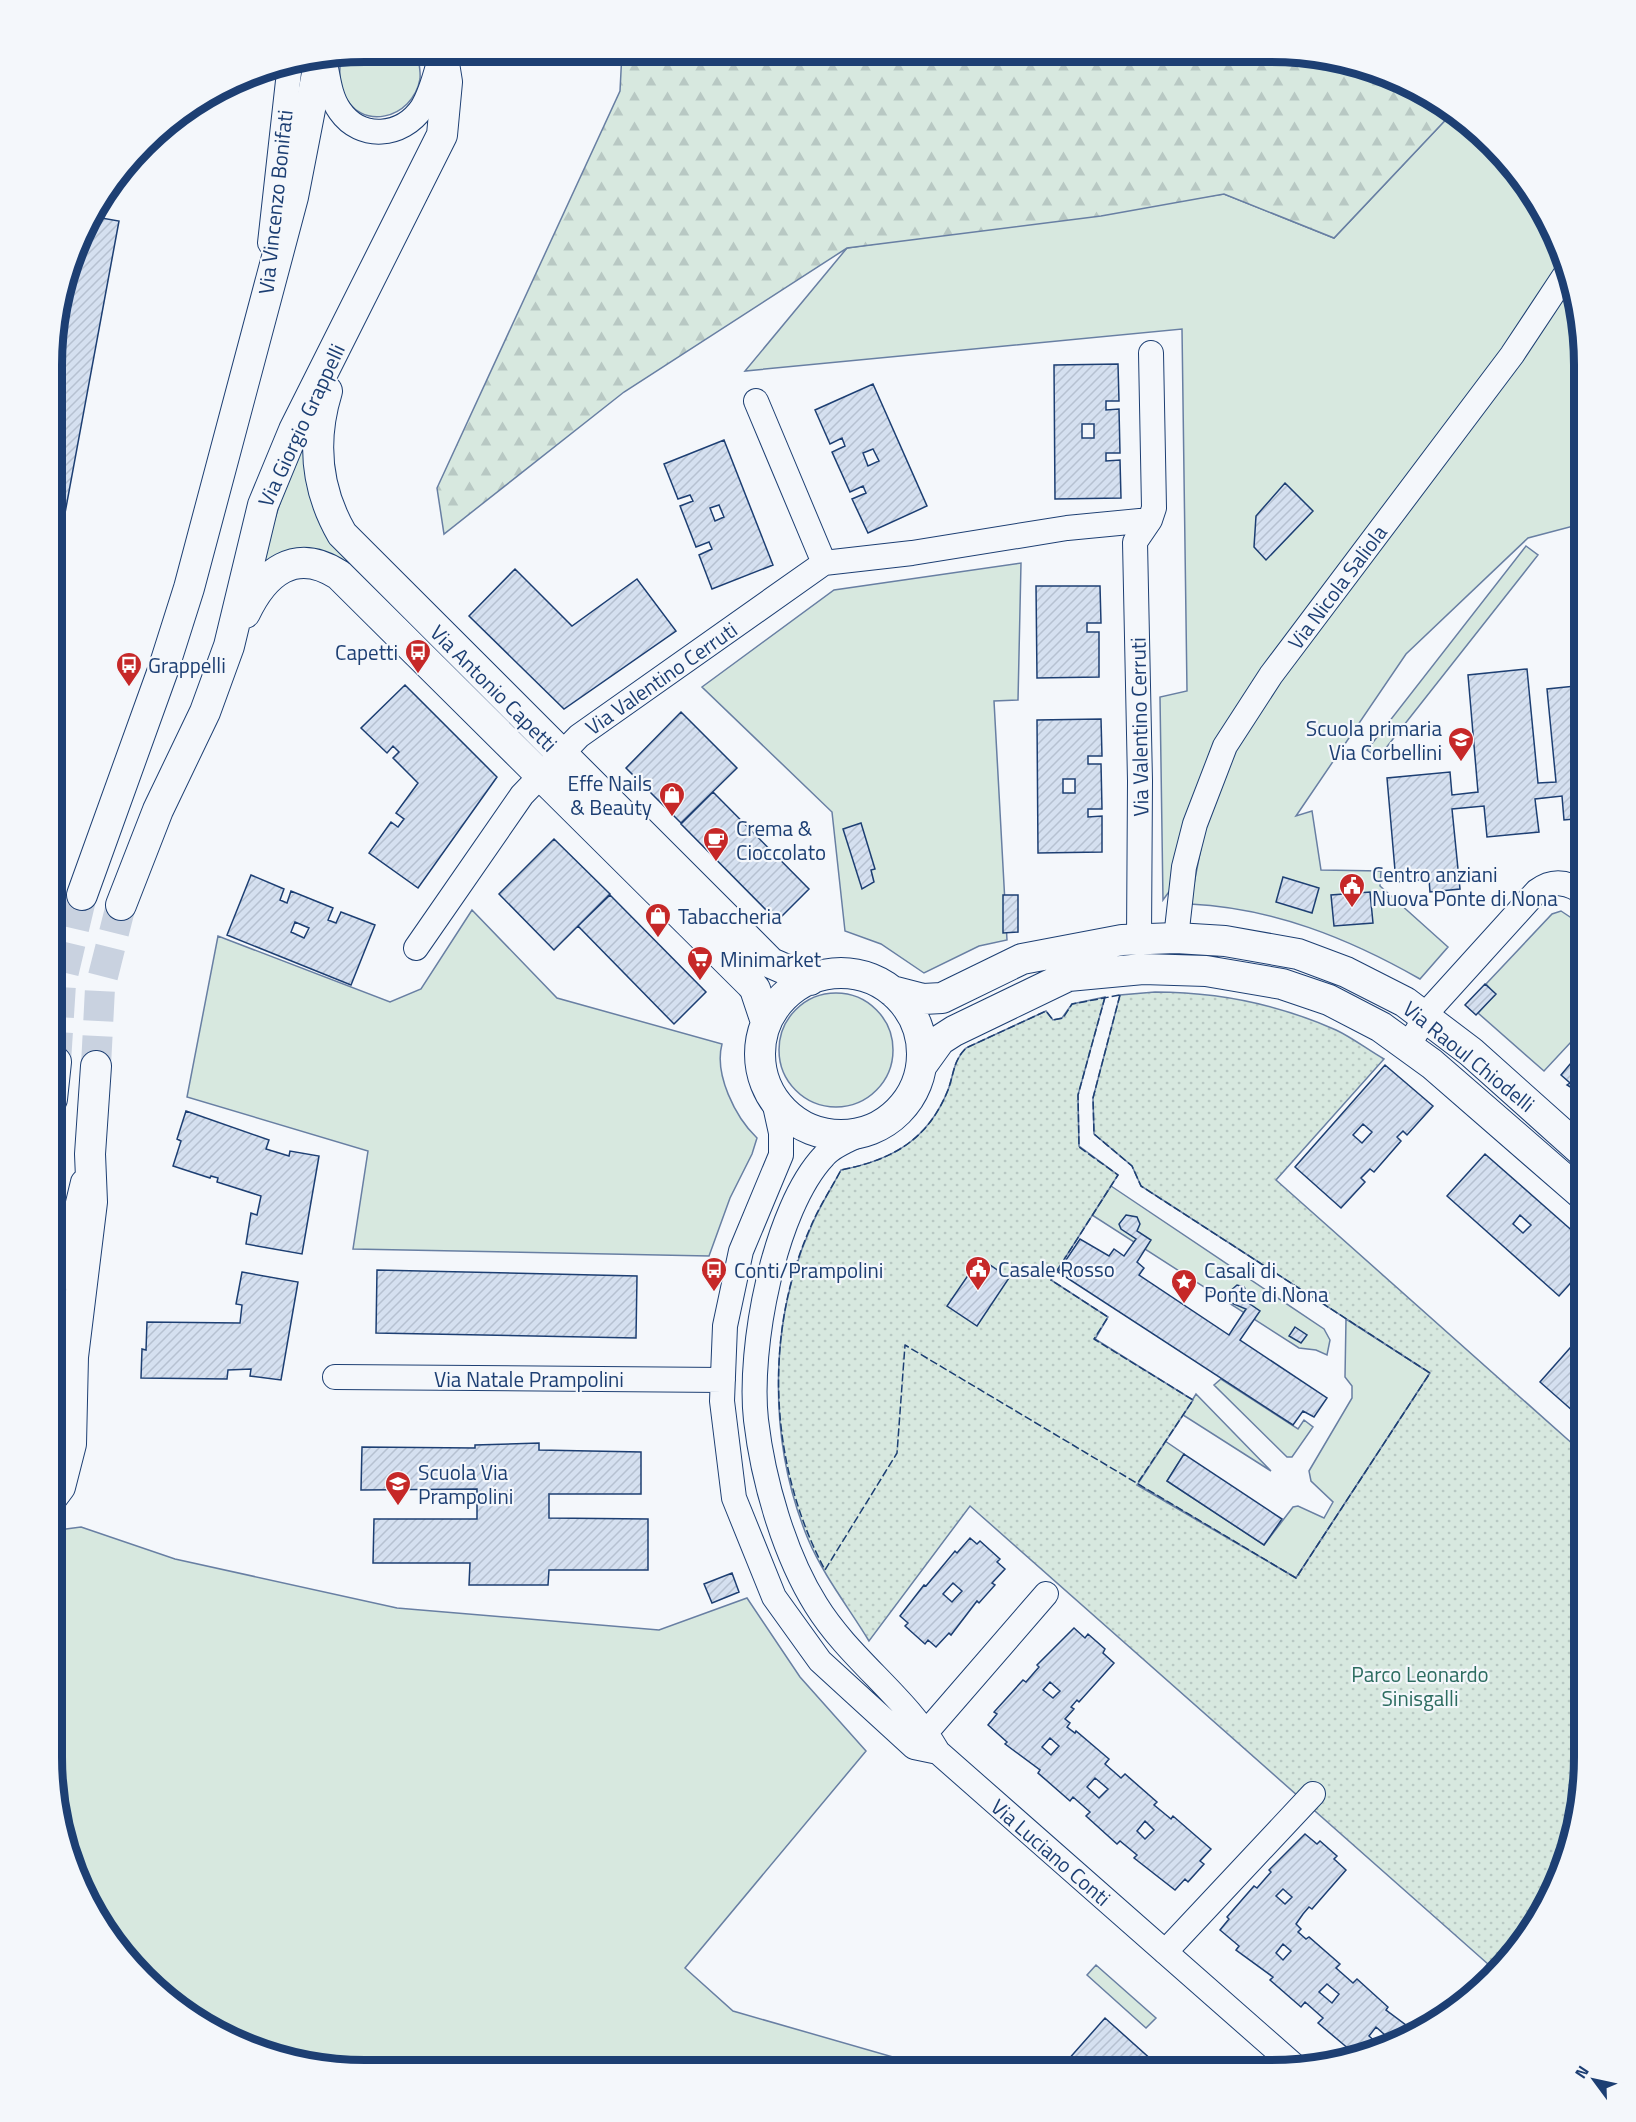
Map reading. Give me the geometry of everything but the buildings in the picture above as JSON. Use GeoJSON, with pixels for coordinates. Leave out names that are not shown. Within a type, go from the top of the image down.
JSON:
{"type":"FeatureCollection","features":[{"type":"Feature","properties":{"kind":"main road","name":"Via Giorgio Grappelli"},"geometry":{"type":"LineString","coordinates":[[121,905],[158,810],[205,712],[229,646],[263,505],[294,430],[442,135],[447,82],[444,62]]}},
{"type":"Feature","properties":{"kind":"main road"},"geometry":{"type":"LineString","coordinates":[[82,895],[177,625],[293,197],[321,65]]}},
{"type":"Feature","properties":{"kind":"main road","name":"Via Antonio Capetti"},"geometry":{"type":"LineString","coordinates":[[347,326],[319,416],[321,483],[332,517],[342,534],[412,604],[551,765],[751,984],[755,989],[765,1019]]}},
{"type":"Feature","properties":{"kind":"main road","name":"Via Antonio Capetti"},"geometry":{"type":"LineString","coordinates":[[229,646],[257,589],[276,571],[300,563],[324,565],[349,584],[389,624],[551,765],[771,963],[810,980]]}},
{"type":"Feature","properties":{"kind":"main road","name":"Via Raoul Chiodelli"},"geometry":{"type":"LineString","coordinates":[[892,991],[923,999],[942,998],[1022,959],[1122,940],[1176,938],[1225,941],[1298,954],[1346,972],[1405,1002],[1470,1052],[1574,1144]]}},
{"type":"Feature","properties":{"kind":"main road","name":"Via Raoul Chiodelli"},"geometry":{"type":"LineString","coordinates":[[922,1065],[940,1040],[954,1031],[1068,976],[1143,969],[1206,971],[1282,984],[1329,1000],[1381,1027],[1446,1076],[1574,1187]]}},
{"type":"Feature","properties":{"kind":"main road"},"geometry":{"type":"LineString","coordinates":[[834,974],[859,975],[877,981],[892,991],[908,1006],[918,1023],[922,1065],[920,1082],[911,1102],[897,1116],[867,1131],[843,1135],[819,1130],[795,1119],[774,1101],[760,1079],[759,1037],[765,1019],[776,1002],[790,990],[810,980],[834,974]]}},
{"type":"Feature","properties":{"kind":"main road"},"geometry":{"type":"LineString","coordinates":[[61,1483],[71,1444],[73,1357],[92,1202],[90,1154],[96,1066]]}},
{"type":"Feature","properties":{"kind":"street"},"geometry":{"type":"LineString","coordinates":[[324,64],[332,97],[340,112],[358,128],[381,133],[399,128],[422,108],[438,62]]}},
{"type":"Feature","properties":{"kind":"street","name":"Via Vincenzo Bonifati"},"geometry":{"type":"LineString","coordinates":[[263,306],[289,71]]}},
{"type":"Feature","properties":{"kind":"street","name":"Via Nicola Saliola"},"geometry":{"type":"LineString","coordinates":[[1176,938],[1184,867],[1194,824],[1225,746],[1271,675],[1512,356],[1562,280]]}},
{"type":"Feature","properties":{"kind":"street","name":"Via Valentino Cerruti"},"geometry":{"type":"LineString","coordinates":[[1139,939],[1140,781],[1136,542],[1155,508],[1151,353]]}},
{"type":"Feature","properties":{"kind":"street"},"geometry":{"type":"LineString","coordinates":[[756,401],[824,563]]}},
{"type":"Feature","properties":{"kind":"street","name":"Via Valentino Cerruti"},"geometry":{"type":"LineString","coordinates":[[551,765],[579,736],[824,563],[912,553],[1067,528],[1150,520]]}},
{"type":"Feature","properties":{"kind":"street","name":"Via Antonio Capetti"},"geometry":{"type":"LineString","coordinates":[[416,948],[522,795],[551,765]]}},
{"type":"Feature","properties":{"kind":"street"},"geometry":{"type":"LineString","coordinates":[[1408,1046],[1431,1008],[1537,891],[1550,883],[1561,883],[1574,889]]}},
{"type":"Feature","properties":{"kind":"street","name":"Via Luciano Conti"},"geometry":{"type":"LineString","coordinates":[[774,1101],[782,1133],[781,1155],[745,1241],[731,1288],[725,1326],[723,1390],[734,1498],[774,1597],[815,1654],[926,1744],[1288,2060]]}},
{"type":"Feature","properties":{"kind":"street","name":"Via Luciano Conti"},"geometry":{"type":"LineString","coordinates":[[867,1131],[822,1157],[804,1186],[783,1230],[774,1258],[758,1344],[756,1419],[772,1497],[797,1568],[811,1596],[837,1635],[926,1744]]}},
{"type":"Feature","properties":{"kind":"street"},"geometry":{"type":"LineString","coordinates":[[61,1269],[90,1154]]}},
{"type":"Feature","properties":{"kind":"street","name":"Via Natale Prampolini"},"geometry":{"type":"LineString","coordinates":[[335,1377],[723,1390]]}},
{"type":"Feature","properties":{"kind":"street"},"geometry":{"type":"LineString","coordinates":[[723,1390],[757,1400]]}},
{"type":"Feature","properties":{"kind":"street"},"geometry":{"type":"LineString","coordinates":[[926,1744],[1046,1594]]}},
{"type":"Feature","properties":{"kind":"street"},"geometry":{"type":"LineString","coordinates":[[1165,1952],[1313,1794]]}},
{"type":"Feature","properties":{"kind":"green space"},"geometry":{"type":"Polygon","coordinates":[[[340,62],[344,62],[419,62],[420,79],[415,93],[397,112],[385,116],[373,116],[361,113],[351,105],[341,87],[340,62]]]}},
{"type":"Feature","properties":{"kind":"green space"},"geometry":{"type":"Polygon","coordinates":[[[621,62],[1292,62],[1331,67],[1369,78],[1406,93],[1448,118],[1334,238],[1224,194],[1101,216],[847,248],[624,392],[444,534],[437,488],[620,91],[621,62]]]}},
{"type":"Feature","properties":{"kind":"green space"},"geometry":{"type":"Polygon","coordinates":[[[1448,118],[1486,150],[1524,196],[1551,248],[1564,286],[1572,325],[1574,344],[1574,526],[1528,538],[1406,654],[1296,816],[1312,811],[1321,870],[1381,871],[1380,886],[1448,947],[1420,979],[1337,938],[1309,928],[1251,912],[1190,904],[1201,848],[1163,900],[1160,697],[1187,691],[1182,329],[745,371],[847,248],[1224,194],[1334,238],[1448,118]]]}},
{"type":"Feature","properties":{"kind":"green space"},"geometry":{"type":"Polygon","coordinates":[[[299,443],[306,447],[351,562],[349,566],[259,569],[299,443]]]}},
{"type":"Feature","properties":{"kind":"green space"},"geometry":{"type":"Polygon","coordinates":[[[1526,546],[1538,555],[1378,758],[1367,750],[1526,546]]]}},
{"type":"Feature","properties":{"kind":"green space"},"geometry":{"type":"Polygon","coordinates":[[[1021,563],[1018,700],[994,701],[1007,940],[979,946],[924,973],[881,944],[845,931],[832,812],[702,687],[834,590],[1021,563]]]}},
{"type":"Feature","properties":{"kind":"green space"},"geometry":{"type":"Polygon","coordinates":[[[472,910],[557,998],[722,1044],[721,1068],[728,1094],[741,1119],[757,1138],[752,1154],[730,1198],[709,1256],[353,1249],[368,1151],[187,1097],[218,936],[390,1002],[421,989],[472,910]]]}},
{"type":"Feature","properties":{"kind":"green space"},"geometry":{"type":"Polygon","coordinates":[[[1561,911],[1574,920],[1574,1039],[1544,1071],[1478,1013],[1495,994],[1486,984],[1552,914],[1561,911]]]}},
{"type":"Feature","properties":{"kind":"green space","name":"Parco Leonardo Sinisgalli"},"geometry":{"type":"Polygon","coordinates":[[[1155,992],[1202,994],[1270,1007],[1336,1030],[1384,1059],[1276,1180],[1574,1445],[1574,1778],[1569,1817],[1558,1855],[1543,1892],[1524,1926],[1491,1966],[970,1506],[869,1641],[821,1565],[808,1539],[795,1502],[786,1463],[780,1423],[778,1383],[787,1303],[797,1264],[821,1205],[841,1170],[859,1166],[892,1153],[919,1135],[940,1107],[956,1063],[966,1048],[1046,1011],[1053,1020],[1062,1018],[1072,1004],[1105,997],[1078,1095],[1079,1146],[1118,1175],[1051,1280],[1108,1317],[1095,1339],[1193,1400],[1137,1485],[1296,1578],[1430,1373],[1141,1186],[1132,1166],[1094,1134],[1093,1098],[1120,995],[1155,992]]]}},
{"type":"Feature","properties":{"kind":"green space"},"geometry":{"type":"Polygon","coordinates":[[[836,993],[858,997],[876,1010],[889,1028],[893,1050],[889,1072],[876,1090],[858,1103],[836,1107],[814,1103],[796,1090],[783,1072],[779,1050],[783,1028],[796,1010],[814,997],[836,993]]]}},
{"type":"Feature","properties":{"kind":"green space"},"geometry":{"type":"Polygon","coordinates":[[[1111,1186],[1324,1329],[1330,1340],[1327,1355],[1316,1350],[1299,1348],[1092,1215],[1111,1186]]]}},
{"type":"Feature","properties":{"kind":"green space"},"geometry":{"type":"Polygon","coordinates":[[[1346,1319],[1430,1373],[1296,1578],[1137,1484],[1165,1441],[1184,1454],[1167,1481],[1264,1545],[1293,1507],[1298,1506],[1324,1518],[1333,1502],[1311,1481],[1309,1471],[1352,1398],[1352,1386],[1345,1377],[1346,1319]]]}},
{"type":"Feature","properties":{"kind":"green space"},"geometry":{"type":"Polygon","coordinates":[[[1221,1379],[1298,1429],[1304,1420],[1313,1427],[1292,1457],[1287,1457],[1214,1385],[1221,1379]]]}},
{"type":"Feature","properties":{"kind":"green space"},"geometry":{"type":"Polygon","coordinates":[[[1196,1394],[1271,1471],[1183,1415],[1196,1394]]]}},
{"type":"Feature","properties":{"kind":"green space"},"geometry":{"type":"Polygon","coordinates":[[[81,1527],[175,1559],[397,1608],[659,1630],[747,1598],[800,1677],[866,1751],[685,1968],[733,2011],[903,2060],[344,2060],[305,2055],[267,2044],[230,2029],[196,2010],[150,1972],[112,1926],[85,1874],[72,1836],[64,1797],[61,1758],[61,1530],[81,1527]]]}},
{"type":"Feature","properties":{"kind":"green space"},"geometry":{"type":"Polygon","coordinates":[[[1096,1965],[1156,2018],[1146,2028],[1087,1975],[1096,1965]]]}},
{"type":"Feature","properties":{"kind":"tunnel"},"geometry":{"type":"LineString","coordinates":[[61,984],[82,895]]}},
{"type":"Feature","properties":{"kind":"tunnel"},"geometry":{"type":"LineString","coordinates":[[96,1066],[100,988],[121,905]]}},
{"type":"Feature","properties":{"kind":"fence"},"geometry":{"type":"LineString","coordinates":[[1120,995],[1093,1098],[1094,1134],[1132,1166],[1141,1186],[1430,1373],[1296,1578],[905,1345],[897,1453],[825,1570],[807,1530],[793,1488],[783,1445],[779,1400],[779,1356],[785,1311],[795,1268],[818,1212],[841,1170],[859,1166],[892,1153],[919,1135],[940,1107],[956,1063],[966,1048],[1046,1011],[1053,1020],[1063,1018],[1072,1004],[1120,995]]}},
{"type":"Feature","properties":{"kind":"fence"},"geometry":{"type":"LineString","coordinates":[[1105,997],[1078,1095],[1079,1147],[1118,1175],[1051,1280],[1108,1317],[1094,1339],[1193,1400],[1137,1484]]}},
{"type":"Feature","properties":{"kind":"place","name":"Capetti"},"geometry":{"type":"Point","coordinates":[418,675]}},
{"type":"Feature","properties":{"kind":"place","name":"Grappelli"},"geometry":{"type":"Point","coordinates":[129,688]}},
{"type":"Feature","properties":{"kind":"place","name":"Scuola primaria Via Corbellini"},"geometry":{"type":"Point","coordinates":[1461,763]}},
{"type":"Feature","properties":{"kind":"place","name":"Effe Nails & Beauty"},"geometry":{"type":"Point","coordinates":[672,818]}},
{"type":"Feature","properties":{"kind":"place","name":"Crema & Cioccolato"},"geometry":{"type":"Point","coordinates":[716,863]}},
{"type":"Feature","properties":{"kind":"place","name":"Centro anziani Nuova Ponte di Nona"},"geometry":{"type":"Point","coordinates":[1352,909]}},
{"type":"Feature","properties":{"kind":"place","name":"Tabaccheria"},"geometry":{"type":"Point","coordinates":[658,939]}},
{"type":"Feature","properties":{"kind":"place","name":"Minimarket"},"geometry":{"type":"Point","coordinates":[700,982]}},
{"type":"Feature","properties":{"kind":"place","name":"Casale Rosso"},"geometry":{"type":"Point","coordinates":[978,1292]}},
{"type":"Feature","properties":{"kind":"place","name":"Conti/Prampolini"},"geometry":{"type":"Point","coordinates":[714,1293]}},
{"type":"Feature","properties":{"kind":"place","name":"Casali di Ponte di Nona"},"geometry":{"type":"Point","coordinates":[1184,1305]}},
{"type":"Feature","properties":{"kind":"place","name":"Scuola Via Prampolini"},"geometry":{"type":"Point","coordinates":[398,1507]}}]}
